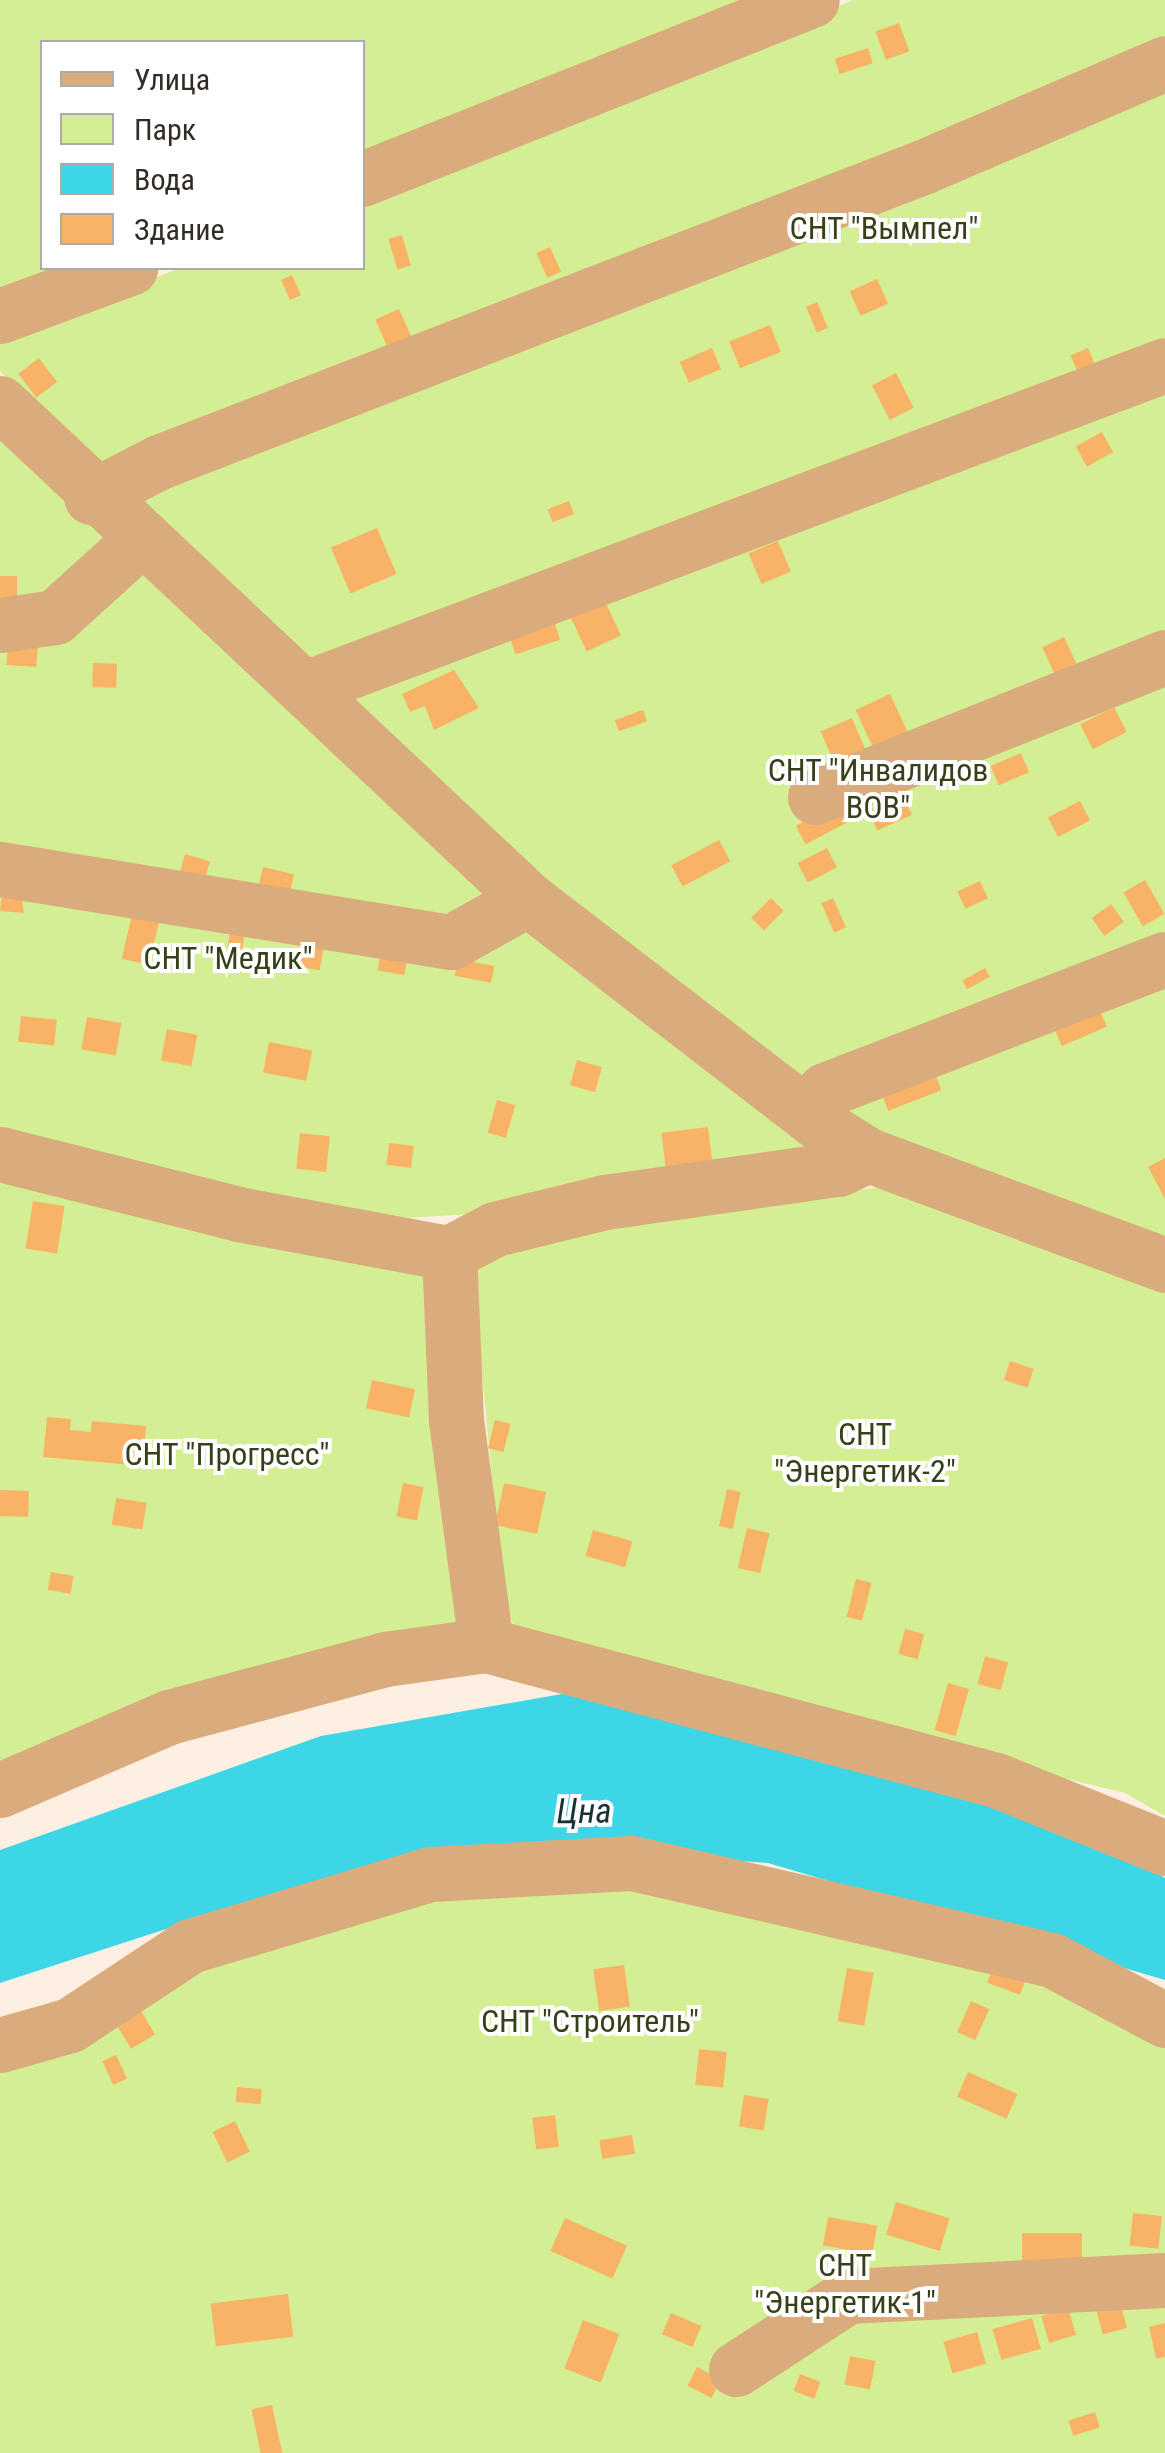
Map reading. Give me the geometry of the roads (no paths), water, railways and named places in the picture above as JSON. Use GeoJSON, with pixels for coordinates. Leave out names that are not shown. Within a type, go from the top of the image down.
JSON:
{"type":"FeatureCollection","features":[{"type":"Feature","properties":{"kind":"lane"},"geometry":{"type":"LineString","coordinates":[[365,178],[812,0]]}},
{"type":"Feature","properties":{"kind":"lane"},"geometry":{"type":"LineString","coordinates":[[92,497],[159,462],[925,166],[1165,63]]}},
{"type":"Feature","properties":{"kind":"lane"},"geometry":{"type":"LineString","coordinates":[[0,316],[125,270]]}},
{"type":"Feature","properties":{"kind":"lane"},"geometry":{"type":"LineString","coordinates":[[308,687],[1165,365]]}},
{"type":"Feature","properties":{"kind":"lane"},"geometry":{"type":"LineString","coordinates":[[0,403],[92,497],[308,687],[528,900],[868,1154],[1163,1261]]}},
{"type":"Feature","properties":{"kind":"lane"},"geometry":{"type":"LineString","coordinates":[[0,625],[55,618],[140,540]]}},
{"type":"Feature","properties":{"kind":"lane"},"geometry":{"type":"LineString","coordinates":[[815,797],[1165,657]]}},
{"type":"Feature","properties":{"kind":"lane"},"geometry":{"type":"LineString","coordinates":[[0,870],[451,942],[528,900]]}},
{"type":"Feature","properties":{"kind":"lane"},"geometry":{"type":"LineString","coordinates":[[807,1108],[825,1090],[1165,958]]}},
{"type":"Feature","properties":{"kind":"lane"},"geometry":{"type":"LineString","coordinates":[[0,1154],[238,1214],[448,1252],[495,1229],[606,1202],[838,1169],[868,1154]]}},
{"type":"Feature","properties":{"kind":"lane"},"geometry":{"type":"LineString","coordinates":[[448,1252],[456,1420],[486,1645]]}},
{"type":"Feature","properties":{"kind":"lane"},"geometry":{"type":"LineString","coordinates":[[0,1790],[169,1717],[384,1659],[486,1645],[996,1780],[1165,1848]]}},
{"type":"Feature","properties":{"kind":"lane"},"geometry":{"type":"LineString","coordinates":[[0,2045],[70,2025],[190,1946],[430,1874],[632,1863],[1052,1960],[1165,2020]]}},
{"type":"Feature","properties":{"kind":"lane"},"geometry":{"type":"LineString","coordinates":[[736,2369],[848,2296],[1165,2280]]}},
{"type":"Feature","properties":{"kind":"water","name":"Цна"},"geometry":{"type":"Polygon","coordinates":[[[579,1691],[1094,1835],[1165,1878],[1165,1980],[768,1863],[601,1850],[243,1904],[0,1983],[0,1850],[321,1736],[579,1691]]]}},
{"type":"Feature","properties":{"kind":"park label","name":"СНТ \"Вымпел\""},"geometry":{"type":"Point","coordinates":[884,228]}},
{"type":"Feature","properties":{"kind":"park label","name":"СНТ \"Инвалидов ВОВ\""},"geometry":{"type":"Point","coordinates":[878,790]}},
{"type":"Feature","properties":{"kind":"park label","name":"СНТ \"Медик\""},"geometry":{"type":"Point","coordinates":[228,958]}},
{"type":"Feature","properties":{"kind":"park label","name":"СНТ \"Прогресс\""},"geometry":{"type":"Point","coordinates":[227,1454]}},
{"type":"Feature","properties":{"kind":"park label","name":"СНТ \"Энергетик-2\""},"geometry":{"type":"Point","coordinates":[865,1454]}},
{"type":"Feature","properties":{"kind":"park label","name":"СНТ \"Строитель\""},"geometry":{"type":"Point","coordinates":[590,2021]}},
{"type":"Feature","properties":{"kind":"park label","name":"СНТ \"Энергетик-1\""},"geometry":{"type":"Point","coordinates":[845,2284]}}]}
